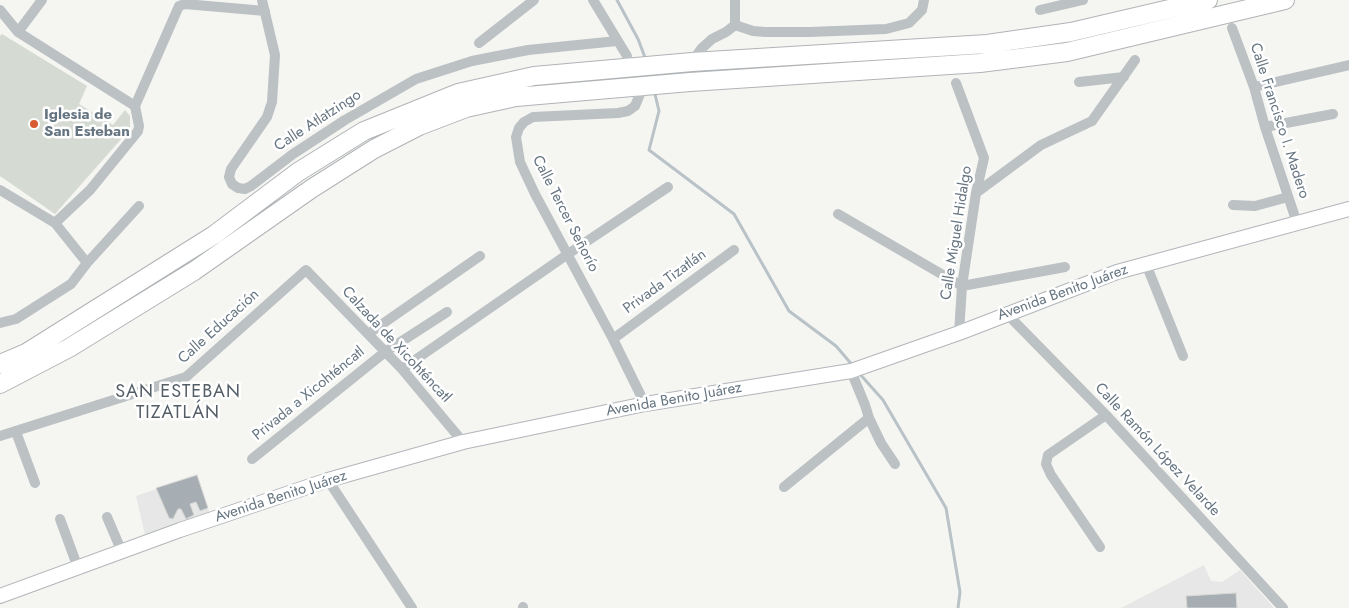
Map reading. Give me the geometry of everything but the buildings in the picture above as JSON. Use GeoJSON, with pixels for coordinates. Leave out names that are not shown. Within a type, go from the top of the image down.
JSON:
{"type":"FeatureCollection","features":[{"type":"Feature","properties":{"kind":"highway"},"geometry":{"type":"LineString","coordinates":[[0,364],[26,353],[214,235],[306,167],[364,131],[458,92],[534,76],[692,62],[987,44],[1071,32],[1208,0]]}},
{"type":"Feature","properties":{"kind":"highway"},"geometry":{"type":"LineString","coordinates":[[0,384],[69,348],[194,271],[311,189],[374,149],[419,126],[466,108],[516,96],[971,64],[1067,52],[1285,0]]}},
{"type":"Feature","properties":{"kind":"main road","name":"Avenida Benito Juárez"},"geometry":{"type":"LineString","coordinates":[[0,596],[180,530],[328,480],[463,442],[645,404],[851,371],[959,333],[1117,272],[1349,209]]}},
{"type":"Feature","properties":{"kind":"street"},"geometry":{"type":"LineString","coordinates":[[18,32],[42,0]]}},
{"type":"Feature","properties":{"kind":"street","name":"Calle Atlatzingo"},"geometry":{"type":"LineString","coordinates":[[262,0],[275,55],[272,102],[267,117],[231,169],[230,177],[232,184],[238,188],[245,189],[337,125],[416,79],[472,61],[528,50],[617,41]]}},
{"type":"Feature","properties":{"kind":"street"},"geometry":{"type":"LineString","coordinates":[[479,43],[534,0]]}},
{"type":"Feature","properties":{"kind":"street"},"geometry":{"type":"LineString","coordinates":[[593,0],[627,56]]}},
{"type":"Feature","properties":{"kind":"street"},"geometry":{"type":"LineString","coordinates":[[735,0],[735,25]]}},
{"type":"Feature","properties":{"kind":"street"},"geometry":{"type":"LineString","coordinates":[[692,62],[712,39],[735,25],[753,31],[764,32],[886,29],[909,23],[922,10],[924,0]]}},
{"type":"Feature","properties":{"kind":"street"},"geometry":{"type":"LineString","coordinates":[[1040,10],[1083,0]]}},
{"type":"Feature","properties":{"kind":"street"},"geometry":{"type":"LineString","coordinates":[[55,223],[90,190],[138,131],[140,126],[135,106],[179,6],[185,4],[265,12]]}},
{"type":"Feature","properties":{"kind":"street"},"geometry":{"type":"LineString","coordinates":[[0,10],[18,32],[135,106]]}},
{"type":"Feature","properties":{"kind":"street","name":"Calle Francisco I. Madero"},"geometry":{"type":"LineString","coordinates":[[1232,28],[1254,87],[1265,127],[1298,223]]}},
{"type":"Feature","properties":{"kind":"street"},"geometry":{"type":"LineString","coordinates":[[976,193],[1041,145],[1092,121],[1135,60]]}},
{"type":"Feature","properties":{"kind":"street"},"geometry":{"type":"LineString","coordinates":[[1254,87],[1349,65]]}},
{"type":"Feature","properties":{"kind":"street"},"geometry":{"type":"LineString","coordinates":[[1079,82],[1124,77]]}},
{"type":"Feature","properties":{"kind":"street","name":"Calle Miguel Hidalgo"},"geometry":{"type":"LineString","coordinates":[[956,83],[984,158],[976,193],[962,286],[959,333]]}},
{"type":"Feature","properties":{"kind":"street","name":"Calle Tercer Señorío"},"geometry":{"type":"LineString","coordinates":[[640,94],[635,106],[628,111],[534,117],[524,122],[519,128],[516,137],[520,162],[535,194],[613,339],[645,404]]}},
{"type":"Feature","properties":{"kind":"street"},"geometry":{"type":"LineString","coordinates":[[1265,127],[1333,114]]}},
{"type":"Feature","properties":{"kind":"street"},"geometry":{"type":"LineString","coordinates":[[402,369],[668,187]]}},
{"type":"Feature","properties":{"kind":"street"},"geometry":{"type":"LineString","coordinates":[[0,190],[55,223],[87,263]]}},
{"type":"Feature","properties":{"kind":"street"},"geometry":{"type":"LineString","coordinates":[[1234,204],[1255,206],[1288,197]]}},
{"type":"Feature","properties":{"kind":"street"},"geometry":{"type":"LineString","coordinates":[[0,323],[16,318],[71,284],[87,263],[139,206]]}},
{"type":"Feature","properties":{"kind":"street"},"geometry":{"type":"LineString","coordinates":[[838,214],[962,286],[1065,267]]}},
{"type":"Feature","properties":{"kind":"street","name":"Privada Tizatlán"},"geometry":{"type":"LineString","coordinates":[[613,339],[734,250]]}},
{"type":"Feature","properties":{"kind":"street"},"geometry":{"type":"LineString","coordinates":[[368,334],[480,256]]}},
{"type":"Feature","properties":{"kind":"street"},"geometry":{"type":"LineString","coordinates":[[1146,264],[1183,356]]}},
{"type":"Feature","properties":{"kind":"street","name":"Calzada de Xicohténcatl"},"geometry":{"type":"LineString","coordinates":[[306,270],[402,369],[463,442]]}},
{"type":"Feature","properties":{"kind":"street","name":"Calle Educación"},"geometry":{"type":"LineString","coordinates":[[0,436],[186,377],[306,270]]}},
{"type":"Feature","properties":{"kind":"street","name":"Privada a Xicohténcatl"},"geometry":{"type":"LineString","coordinates":[[252,459],[385,352],[447,312]]}},
{"type":"Feature","properties":{"kind":"street","name":"Calle Ramón López Velarde"},"geometry":{"type":"LineString","coordinates":[[1007,314],[1106,415],[1283,608]]}},
{"type":"Feature","properties":{"kind":"street"},"geometry":{"type":"LineString","coordinates":[[851,371],[866,405],[869,418],[881,443],[895,464]]}},
{"type":"Feature","properties":{"kind":"street"},"geometry":{"type":"LineString","coordinates":[[1100,547],[1051,475],[1046,464],[1048,454],[1106,415]]}},
{"type":"Feature","properties":{"kind":"street"},"geometry":{"type":"LineString","coordinates":[[784,487],[869,418]]}},
{"type":"Feature","properties":{"kind":"street"},"geometry":{"type":"LineString","coordinates":[[16,432],[35,483]]}},
{"type":"Feature","properties":{"kind":"street"},"geometry":{"type":"LineString","coordinates":[[328,480],[412,608]]}},
{"type":"Feature","properties":{"kind":"street"},"geometry":{"type":"LineString","coordinates":[[107,517],[122,552]]}},
{"type":"Feature","properties":{"kind":"street"},"geometry":{"type":"LineString","coordinates":[[60,520],[78,568]]}},
{"type":"Feature","properties":{"kind":"shaded area"},"geometry":{"type":"Polygon","coordinates":[[[2,34],[87,86],[79,104],[113,125],[125,110],[130,116],[130,129],[55,214],[0,176],[0,36],[2,34]]]}},
{"type":"Feature","properties":{"kind":"shaded area"},"geometry":{"type":"Polygon","coordinates":[[[197,475],[211,517],[146,539],[136,496],[197,475]]]}},
{"type":"Feature","properties":{"kind":"shaded area"},"geometry":{"type":"Polygon","coordinates":[[[1204,565],[1211,581],[1222,582],[1240,570],[1274,608],[1121,608],[1204,565]]]}},
{"type":"Feature","properties":{"kind":"waterway"},"geometry":{"type":"LineString","coordinates":[[617,0],[638,39],[646,60]]}},
{"type":"Feature","properties":{"kind":"waterway"},"geometry":{"type":"LineString","coordinates":[[654,90],[659,111],[649,150],[734,214],[789,311],[836,346],[854,367]]}},
{"type":"Feature","properties":{"kind":"waterway"},"geometry":{"type":"LineString","coordinates":[[858,372],[883,400],[946,508],[960,592],[958,608]]}},
{"type":"Feature","properties":{"kind":"place","name":"Iglesia de San Esteban"},"geometry":{"type":"Point","coordinates":[34,124]}},
{"type":"Feature","properties":{"kind":"district","name":"SAN ESTEBAN TIZATLÁN"},"geometry":{"type":"Point","coordinates":[178,403]}}]}
